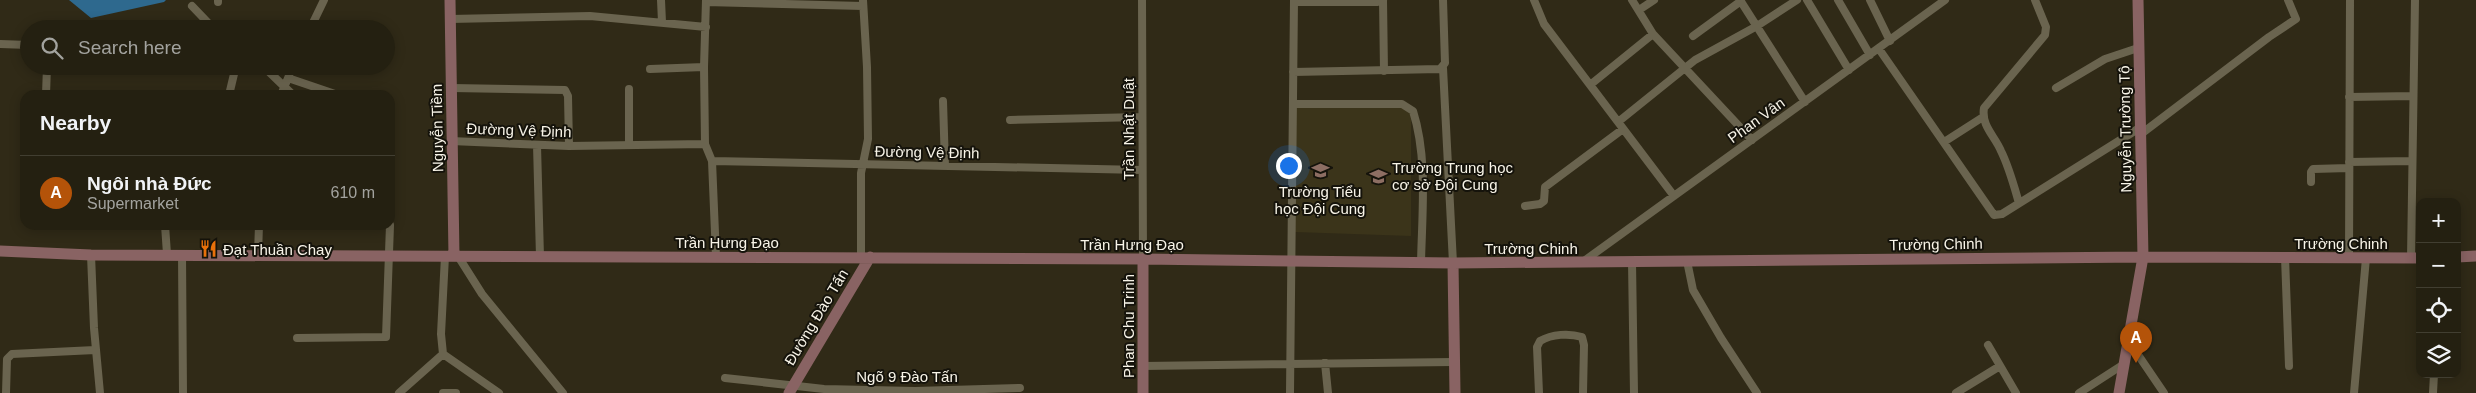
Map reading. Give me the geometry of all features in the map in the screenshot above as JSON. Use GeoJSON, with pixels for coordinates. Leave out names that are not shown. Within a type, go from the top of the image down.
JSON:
{"type":"FeatureCollection","features":[{"type":"Feature","properties":{"kind":"main road","name":"Nguyễn Tiềm"},"geometry":{"type":"LineString","coordinates":[[450,0],[452,256]]}},
{"type":"Feature","properties":{"kind":"main road","name":"Nguyễn Trường Tộ"},"geometry":{"type":"LineString","coordinates":[[2119,393],[2143,257],[2138,0]]}},
{"type":"Feature","properties":{"kind":"main road","name":"Trần Hưng Đạo"},"geometry":{"type":"LineString","coordinates":[[0,251],[90,255],[716,256],[1453,263]]}},
{"type":"Feature","properties":{"kind":"main road"},"geometry":{"type":"LineString","coordinates":[[2461,257],[2476,256]]}},
{"type":"Feature","properties":{"kind":"main road","name":"Đường Đào Tấn"},"geometry":{"type":"LineString","coordinates":[[791,389],[865,257]]}},
{"type":"Feature","properties":{"kind":"main road","name":"Trường Chinh"},"geometry":{"type":"LineString","coordinates":[[1453,263],[2143,257],[2415,258]]}},
{"type":"Feature","properties":{"kind":"main road","name":"Phan Chu Trinh"},"geometry":{"type":"LineString","coordinates":[[1143,259],[1143,393]]}},
{"type":"Feature","properties":{"kind":"main road"},"geometry":{"type":"LineString","coordinates":[[1453,263],[1455,393]]}},
{"type":"Feature","properties":{"kind":"street"},"geometry":{"type":"LineString","coordinates":[[314,20],[324,0]]}},
{"type":"Feature","properties":{"kind":"street"},"geometry":{"type":"LineString","coordinates":[[661,0],[662,22]]}},
{"type":"Feature","properties":{"kind":"street","name":"Trần Nhật Duật"},"geometry":{"type":"LineString","coordinates":[[1142,0],[1143,259]]}},
{"type":"Feature","properties":{"kind":"street"},"geometry":{"type":"LineString","coordinates":[[1290,393],[1294,1],[1377,2],[1383,0],[1384,71]]}},
{"type":"Feature","properties":{"kind":"street"},"geometry":{"type":"LineString","coordinates":[[1443,0],[1445,63],[1442,68],[1453,263]]}},
{"type":"Feature","properties":{"kind":"street"},"geometry":{"type":"LineString","coordinates":[[1534,0],[1544,24],[1674,196]]}},
{"type":"Feature","properties":{"kind":"street"},"geometry":{"type":"LineString","coordinates":[[1632,0],[1653,34],[1752,140]]}},
{"type":"Feature","properties":{"kind":"street"},"geometry":{"type":"LineString","coordinates":[[1639,10],[1654,0]]}},
{"type":"Feature","properties":{"kind":"street"},"geometry":{"type":"LineString","coordinates":[[1618,122],[1696,60],[1757,26],[1797,0]]}},
{"type":"Feature","properties":{"kind":"street"},"geometry":{"type":"LineString","coordinates":[[1807,0],[1849,70]]}},
{"type":"Feature","properties":{"kind":"street"},"geometry":{"type":"LineString","coordinates":[[1838,0],[1870,55]]}},
{"type":"Feature","properties":{"kind":"street"},"geometry":{"type":"LineString","coordinates":[[1870,0],[1890,41]]}},
{"type":"Feature","properties":{"kind":"street","name":"Phan Vân"},"geometry":{"type":"LineString","coordinates":[[1583,262],[1944,0]]}},
{"type":"Feature","properties":{"kind":"street"},"geometry":{"type":"LineString","coordinates":[[2019,203],[2001,151],[1983,117],[1984,108],[2045,35],[2046,28],[2035,0]]}},
{"type":"Feature","properties":{"kind":"street"},"geometry":{"type":"LineString","coordinates":[[1879,49],[1994,215],[2002,214],[2141,131],[2296,19],[2288,0]]}},
{"type":"Feature","properties":{"kind":"street"},"geometry":{"type":"LineString","coordinates":[[2349,258],[2350,0]]}},
{"type":"Feature","properties":{"kind":"street"},"geometry":{"type":"LineString","coordinates":[[2415,0],[2412,161],[2415,258]]}},
{"type":"Feature","properties":{"kind":"street"},"geometry":{"type":"LineString","coordinates":[[716,256],[712,161],[705,144],[704,67],[706,1],[863,3],[867,53],[868,140],[861,173],[865,257]]}},
{"type":"Feature","properties":{"kind":"street"},"geometry":{"type":"LineString","coordinates":[[1693,36],[1740,1],[1805,102]]}},
{"type":"Feature","properties":{"kind":"street"},"geometry":{"type":"LineString","coordinates":[[192,6],[205,20]]}},
{"type":"Feature","properties":{"kind":"street"},"geometry":{"type":"LineString","coordinates":[[450,19],[590,16],[706,27]]}},
{"type":"Feature","properties":{"kind":"street"},"geometry":{"type":"LineString","coordinates":[[1590,85],[1653,34]]}},
{"type":"Feature","properties":{"kind":"street"},"geometry":{"type":"LineString","coordinates":[[0,44],[20,45]]}},
{"type":"Feature","properties":{"kind":"street"},"geometry":{"type":"LineString","coordinates":[[2056,88],[2106,60],[2138,48]]}},
{"type":"Feature","properties":{"kind":"street"},"geometry":{"type":"LineString","coordinates":[[650,69],[704,67]]}},
{"type":"Feature","properties":{"kind":"street"},"geometry":{"type":"LineString","coordinates":[[1293,72],[1437,70],[1442,68]]}},
{"type":"Feature","properties":{"kind":"street"},"geometry":{"type":"LineString","coordinates":[[46,90],[47,75]]}},
{"type":"Feature","properties":{"kind":"street"},"geometry":{"type":"LineString","coordinates":[[231,90],[234,75]]}},
{"type":"Feature","properties":{"kind":"street"},"geometry":{"type":"LineString","coordinates":[[277,75],[286,81],[319,90]]}},
{"type":"Feature","properties":{"kind":"street"},"geometry":{"type":"LineString","coordinates":[[283,90],[289,75]]}},
{"type":"Feature","properties":{"kind":"street"},"geometry":{"type":"LineString","coordinates":[[286,81],[290,90]]}},
{"type":"Feature","properties":{"kind":"street"},"geometry":{"type":"LineString","coordinates":[[452,88],[565,90],[568,96],[569,146]]}},
{"type":"Feature","properties":{"kind":"street"},"geometry":{"type":"LineString","coordinates":[[629,89],[629,145]]}},
{"type":"Feature","properties":{"kind":"street"},"geometry":{"type":"LineString","coordinates":[[2349,97],[2413,96]]}},
{"type":"Feature","properties":{"kind":"street"},"geometry":{"type":"LineString","coordinates":[[943,101],[945,166]]}},
{"type":"Feature","properties":{"kind":"street"},"geometry":{"type":"LineString","coordinates":[[1293,104],[1402,104],[1413,111],[1419,135],[1422,168],[1422,263]]}},
{"type":"Feature","properties":{"kind":"street"},"geometry":{"type":"LineString","coordinates":[[1010,120],[1142,116]]}},
{"type":"Feature","properties":{"kind":"street"},"geometry":{"type":"LineString","coordinates":[[1944,142],[1983,117]]}},
{"type":"Feature","properties":{"kind":"street"},"geometry":{"type":"LineString","coordinates":[[1525,206],[1540,204],[1544,201],[1545,188],[1623,130]]}},
{"type":"Feature","properties":{"kind":"street","name":"Đường Vệ Định"},"geometry":{"type":"LineString","coordinates":[[451,141],[569,146],[705,144]]}},
{"type":"Feature","properties":{"kind":"street"},"geometry":{"type":"LineString","coordinates":[[537,145],[540,257]]}},
{"type":"Feature","properties":{"kind":"street","name":"Đường Vệ Định"},"geometry":{"type":"LineString","coordinates":[[712,161],[1142,170]]}},
{"type":"Feature","properties":{"kind":"street"},"geometry":{"type":"LineString","coordinates":[[2311,182],[2311,172],[2313,169],[2412,161]]}},
{"type":"Feature","properties":{"kind":"street"},"geometry":{"type":"LineString","coordinates":[[165,230],[167,254]]}},
{"type":"Feature","properties":{"kind":"street"},"geometry":{"type":"LineString","coordinates":[[258,254],[259,230]]}},
{"type":"Feature","properties":{"kind":"street"},"geometry":{"type":"LineString","coordinates":[[297,338],[386,337],[390,230]]}},
{"type":"Feature","properties":{"kind":"street"},"geometry":{"type":"LineString","coordinates":[[182,254],[183,393]]}},
{"type":"Feature","properties":{"kind":"street"},"geometry":{"type":"LineString","coordinates":[[90,255],[95,350],[100,393]]}},
{"type":"Feature","properties":{"kind":"street"},"geometry":{"type":"LineString","coordinates":[[452,256],[441,334],[443,354],[499,393]]}},
{"type":"Feature","properties":{"kind":"street"},"geometry":{"type":"LineString","coordinates":[[452,256],[563,393]]}},
{"type":"Feature","properties":{"kind":"street"},"geometry":{"type":"LineString","coordinates":[[2285,258],[2290,366]]}},
{"type":"Feature","properties":{"kind":"street"},"geometry":{"type":"LineString","coordinates":[[2354,393],[2366,258]]}},
{"type":"Feature","properties":{"kind":"street"},"geometry":{"type":"LineString","coordinates":[[1687,261],[1693,290],[1721,338],[1757,393]]}},
{"type":"Feature","properties":{"kind":"street"},"geometry":{"type":"LineString","coordinates":[[1632,262],[1634,393]]}},
{"type":"Feature","properties":{"kind":"street"},"geometry":{"type":"LineString","coordinates":[[1539,393],[1537,347],[1540,341],[1547,337],[1575,335],[1582,337],[1584,344],[1582,393]]}},
{"type":"Feature","properties":{"kind":"street"},"geometry":{"type":"LineString","coordinates":[[2128,340],[2164,393]]}},
{"type":"Feature","properties":{"kind":"street"},"geometry":{"type":"LineString","coordinates":[[1988,345],[2016,393]]}},
{"type":"Feature","properties":{"kind":"street"},"geometry":{"type":"LineString","coordinates":[[6,393],[7,359],[12,354],[95,350]]}},
{"type":"Feature","properties":{"kind":"street"},"geometry":{"type":"LineString","coordinates":[[399,393],[443,354]]}},
{"type":"Feature","properties":{"kind":"street"},"geometry":{"type":"LineString","coordinates":[[1143,366],[1454,362]]}},
{"type":"Feature","properties":{"kind":"street"},"geometry":{"type":"LineString","coordinates":[[1325,364],[1328,393]]}},
{"type":"Feature","properties":{"kind":"street"},"geometry":{"type":"LineString","coordinates":[[2079,393],[2124,364]]}},
{"type":"Feature","properties":{"kind":"street"},"geometry":{"type":"LineString","coordinates":[[1956,393],[2000,366]]}},
{"type":"Feature","properties":{"kind":"street","name":"Ngõ 9 Đào Tấn"},"geometry":{"type":"LineString","coordinates":[[725,378],[791,389],[915,391],[1020,388]]}},
{"type":"Feature","properties":{"kind":"street"},"geometry":{"type":"LineString","coordinates":[[2433,393],[2434,378]]}},
{"type":"Feature","properties":{"kind":"street"},"geometry":{"type":"LineString","coordinates":[[443,393],[456,393]]}},
{"type":"Feature","properties":{"kind":"shaded area"},"geometry":{"type":"Polygon","coordinates":[[[1401,107],[1410,113],[1411,119],[1411,236],[1295,232],[1296,108],[1401,107]]]}},
{"type":"Feature","properties":{"kind":"water"},"geometry":{"type":"Polygon","coordinates":[[[69,0],[166,0],[91,18],[69,0]]]}},
{"type":"Feature","properties":{"kind":"place","name":"Trường Tiểu học Đội Cung"},"geometry":{"type":"Point","coordinates":[1320,170]}},
{"type":"Feature","properties":{"kind":"place","name":"Trường Trung học cơ sở Đội Cung"},"geometry":{"type":"Point","coordinates":[1378,176]}},
{"type":"Feature","properties":{"kind":"place","name":"Đạt Thuần Chay"},"geometry":{"type":"Point","coordinates":[209,249]}},
{"type":"Feature","properties":{"kind":"place","name":"Ngôi nhà Đức"},"geometry":{"type":"Point","coordinates":[2136,363]}}]}
